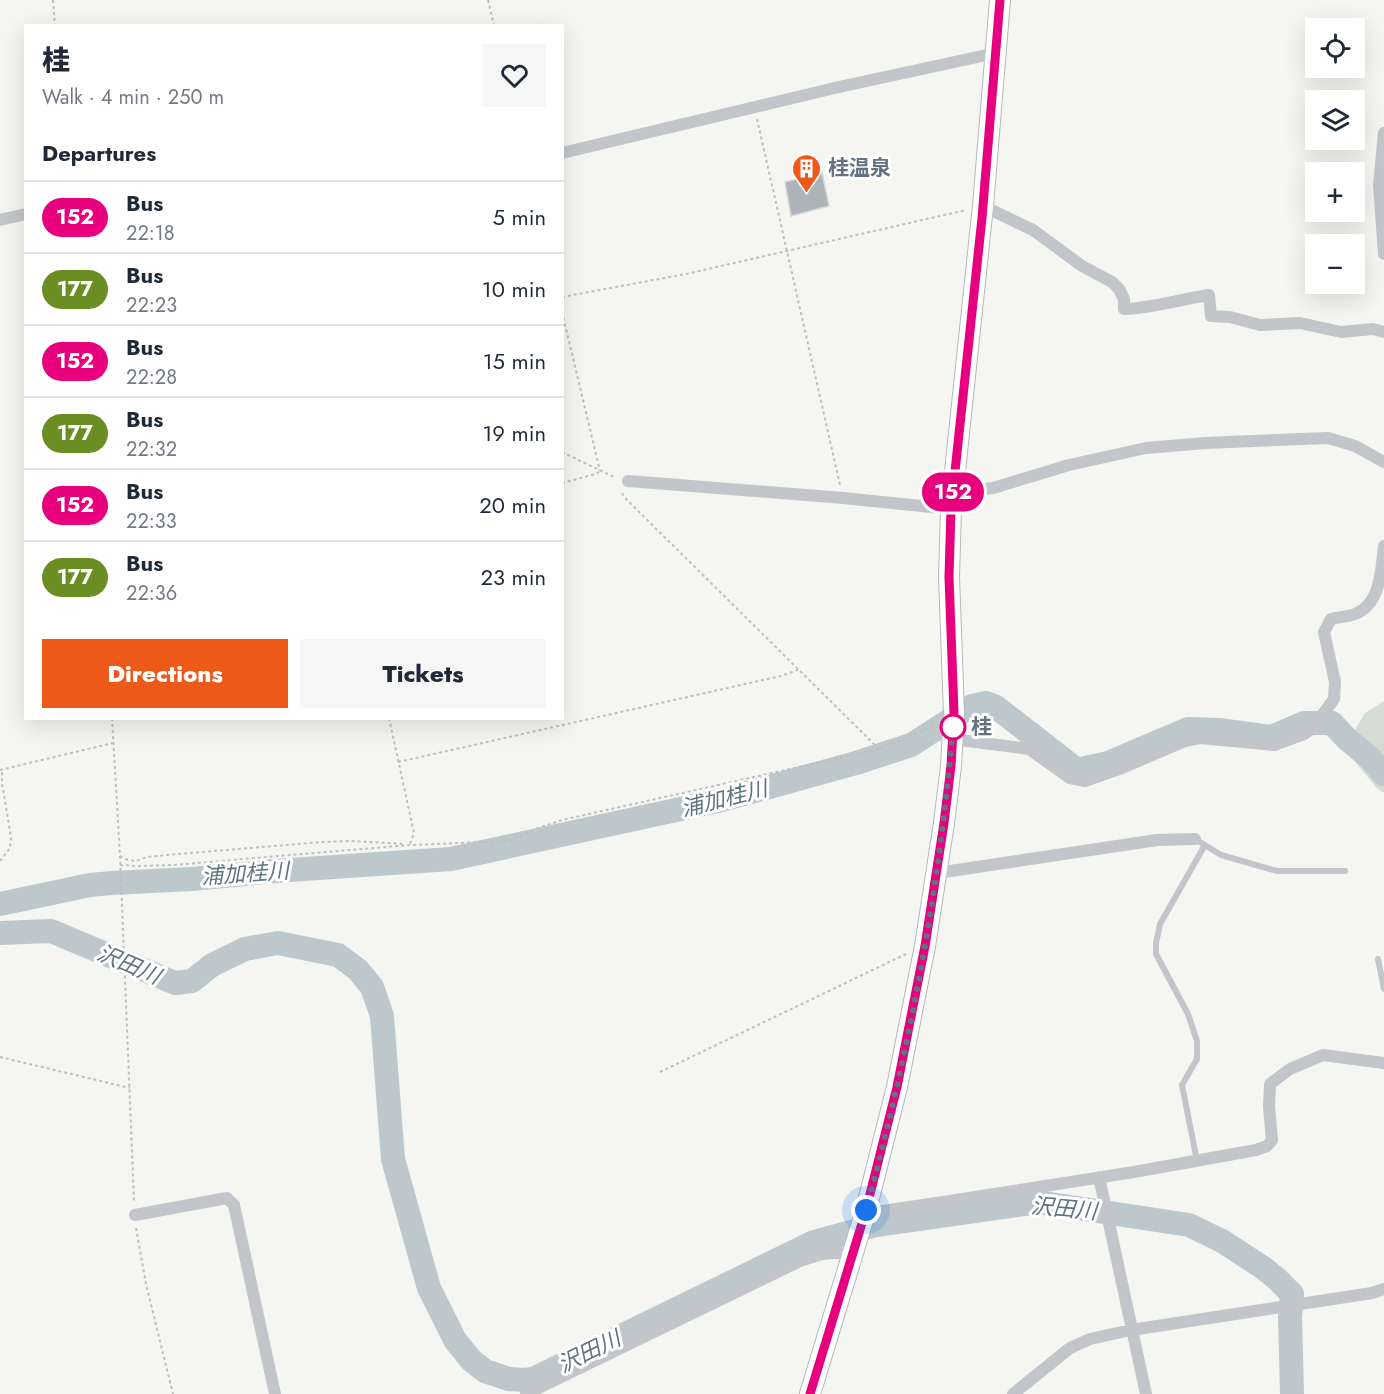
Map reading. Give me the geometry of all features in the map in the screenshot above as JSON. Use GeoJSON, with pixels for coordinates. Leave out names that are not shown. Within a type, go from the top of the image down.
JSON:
{"type":"FeatureCollection","features":[{"type":"Feature","properties":{"kind":"main road"},"geometry":{"type":"LineString","coordinates":[[810,1394],[860,1229],[897,1087],[937,873],[954,713],[949,577],[952,501],[983,206],[1000,0]]}},
{"type":"Feature","properties":{"kind":"street"},"geometry":{"type":"LineString","coordinates":[[564,153],[996,53]]}},
{"type":"Feature","properties":{"kind":"street"},"geometry":{"type":"LineString","coordinates":[[1384,133],[1379,185],[1384,254]]}},
{"type":"Feature","properties":{"kind":"street"},"geometry":{"type":"LineString","coordinates":[[983,206],[1033,230],[1082,266],[1112,282],[1124,298],[1124,309],[1142,309],[1160,303],[1209,295],[1211,316],[1260,325],[1300,323],[1341,332],[1373,329],[1384,332]]}},
{"type":"Feature","properties":{"kind":"street"},"geometry":{"type":"LineString","coordinates":[[0,220],[24,214]]}},
{"type":"Feature","properties":{"kind":"street"},"geometry":{"type":"LineString","coordinates":[[622,486],[843,498],[952,501],[1069,465],[1146,448],[1328,438],[1355,446],[1384,462]]}},
{"type":"Feature","properties":{"kind":"street"},"geometry":{"type":"LineString","coordinates":[[952,739],[1029,749],[1070,778],[1084,781],[1122,768],[1185,741],[1200,738],[1274,745],[1304,734],[1312,728],[1334,699],[1335,682],[1324,632],[1331,619],[1353,615],[1364,610],[1375,597],[1384,546]]}},
{"type":"Feature","properties":{"kind":"street"},"geometry":{"type":"LineString","coordinates":[[937,873],[1157,840],[1200,842]]}},
{"type":"Feature","properties":{"kind":"street"},"geometry":{"type":"LineString","coordinates":[[526,1394],[798,1262],[821,1253],[835,1252],[883,1211],[1256,1150],[1267,1146],[1272,1140],[1269,1107],[1270,1083],[1290,1069],[1323,1055],[1384,1063]]}},
{"type":"Feature","properties":{"kind":"street"},"geometry":{"type":"LineString","coordinates":[[1099,1177],[1146,1394]]}},
{"type":"Feature","properties":{"kind":"street"},"geometry":{"type":"LineString","coordinates":[[135,1215],[227,1198],[234,1205],[275,1394]]}},
{"type":"Feature","properties":{"kind":"street"},"geometry":{"type":"LineString","coordinates":[[1013,1394],[1070,1347],[1090,1340],[1131,1330],[1384,1289]]}},
{"type":"Feature","properties":{"kind":"lane"},"geometry":{"type":"LineString","coordinates":[[1197,1161],[1182,1085],[1197,1059],[1197,1041],[1188,1014],[1156,954],[1160,924],[1200,842],[1221,855],[1278,871],[1345,871]]}},
{"type":"Feature","properties":{"kind":"lane"},"geometry":{"type":"LineString","coordinates":[[1378,959],[1384,989]]}},
{"type":"Feature","properties":{"kind":"path"},"geometry":{"type":"LineString","coordinates":[[53,0],[55,24]]}},
{"type":"Feature","properties":{"kind":"path"},"geometry":{"type":"LineString","coordinates":[[488,0],[494,24]]}},
{"type":"Feature","properties":{"kind":"path"},"geometry":{"type":"LineString","coordinates":[[756,107],[759,133],[843,498]]}},
{"type":"Feature","properties":{"kind":"path"},"geometry":{"type":"LineString","coordinates":[[564,297],[686,274],[983,206]]}},
{"type":"Feature","properties":{"kind":"path"},"geometry":{"type":"LineString","coordinates":[[564,320],[600,471]]}},
{"type":"Feature","properties":{"kind":"path"},"geometry":{"type":"LineString","coordinates":[[564,453],[614,478],[622,486],[626,499],[879,749]]}},
{"type":"Feature","properties":{"kind":"path"},"geometry":{"type":"LineString","coordinates":[[564,482],[600,471]]}},
{"type":"Feature","properties":{"kind":"path"},"geometry":{"type":"LineString","coordinates":[[614,478],[622,486]]}},
{"type":"Feature","properties":{"kind":"path"},"geometry":{"type":"LineString","coordinates":[[398,762],[758,681],[800,669]]}},
{"type":"Feature","properties":{"kind":"path"},"geometry":{"type":"LineString","coordinates":[[120,865],[137,867],[173,865],[410,845],[511,841],[535,828],[562,820],[879,749],[930,727],[954,713]]}},
{"type":"Feature","properties":{"kind":"path"},"geometry":{"type":"LineString","coordinates":[[111,720],[120,856],[135,1215],[146,1284],[173,1394]]}},
{"type":"Feature","properties":{"kind":"path"},"geometry":{"type":"LineString","coordinates":[[389,720],[414,833],[410,845]]}},
{"type":"Feature","properties":{"kind":"path"},"geometry":{"type":"LineString","coordinates":[[0,861],[10,848],[11,837],[1,770],[114,743]]}},
{"type":"Feature","properties":{"kind":"path"},"geometry":{"type":"LineString","coordinates":[[120,856],[128,861],[136,861],[147,857],[177,854],[351,841],[410,845]]}},
{"type":"Feature","properties":{"kind":"path"},"geometry":{"type":"LineString","coordinates":[[660,1072],[925,946]]}},
{"type":"Feature","properties":{"kind":"path"},"geometry":{"type":"LineString","coordinates":[[0,1057],[130,1088]]}},
{"type":"Feature","properties":{"kind":"shaded area"},"geometry":{"type":"Polygon","coordinates":[[[1384,701],[1384,793],[1376,787],[1352,758],[1353,733],[1365,713],[1384,701]]]}},
{"type":"Feature","properties":{"kind":"building","name":"桂温泉"},"geometry":{"type":"Polygon","coordinates":[[[822,173],[829,206],[791,216],[785,182],[822,173]]]}},
{"type":"Feature","properties":{"kind":"waterway","name":"浦加桂川"},"geometry":{"type":"LineString","coordinates":[[0,904],[90,885],[451,859],[722,800],[856,763],[911,745],[972,706],[986,703],[996,707],[1077,770],[1108,763],[1188,729],[1219,730],[1271,737],[1304,723],[1332,723],[1384,774]]}},
{"type":"Feature","properties":{"kind":"waterway","name":"沢田川"},"geometry":{"type":"LineString","coordinates":[[0,933],[51,931],[175,983],[192,981],[212,965],[245,949],[278,943],[338,955],[358,970],[372,987],[382,1016],[393,1159],[429,1288],[455,1340],[471,1360],[485,1371],[509,1379],[533,1379],[814,1242],[876,1225],[1038,1202],[1189,1225],[1222,1241],[1262,1267],[1292,1294],[1290,1317],[1292,1394]]}},
{"type":"Feature","properties":{"kind":"bus line","name":"152"},"geometry":{"type":"LineString","coordinates":[[810,1394],[866,1210],[897,1087],[925,946],[944,823],[951,766],[954,713],[949,577],[951,509],[982,218],[1000,0]]}},
{"type":"Feature","properties":{"kind":"place","name":"桂温泉"},"geometry":{"type":"Point","coordinates":[807,194]}},
{"type":"Feature","properties":{"kind":"place","name":"桂"},"geometry":{"type":"Point","coordinates":[953,727]}},
{"type":"Feature","properties":{"kind":"route"},"geometry":{"type":"LineString","coordinates":[[866,1210],[897,1087],[925,946],[944,823],[953,727]]}}]}
